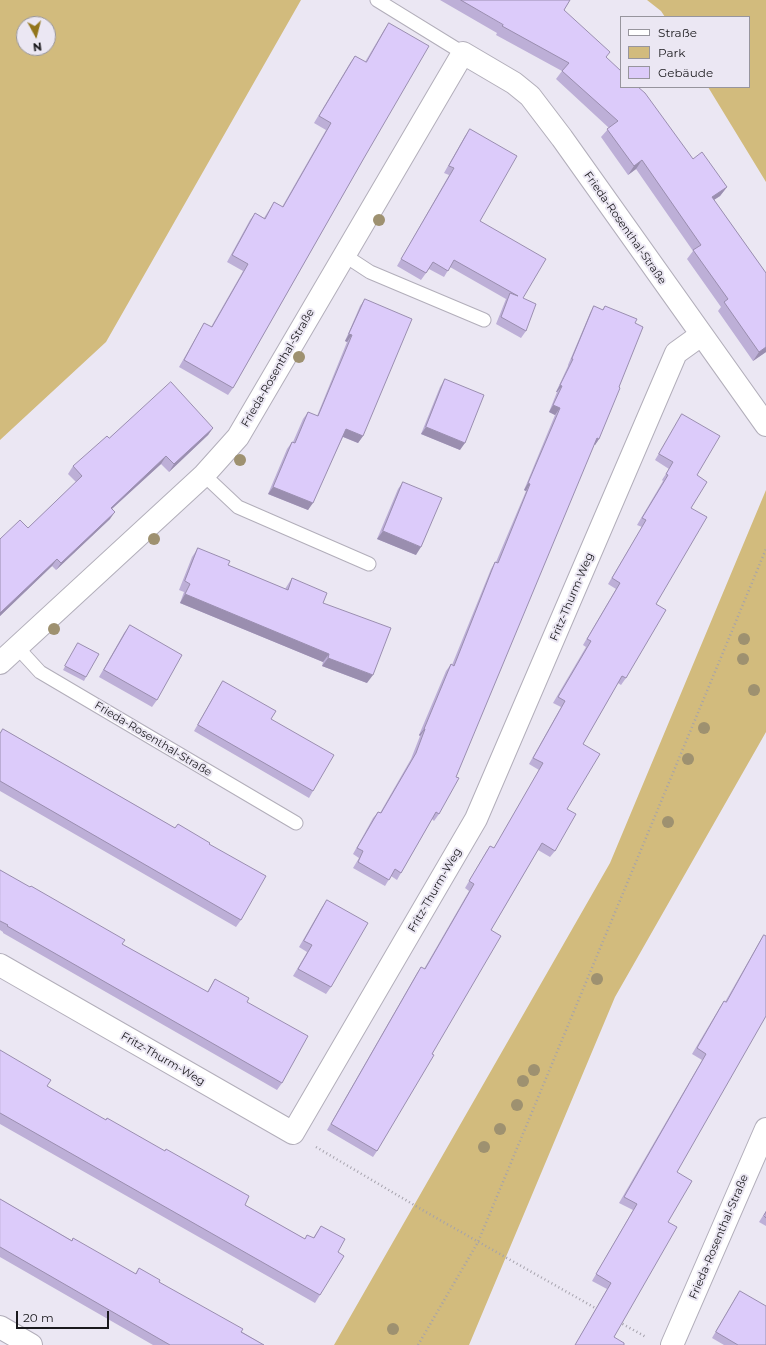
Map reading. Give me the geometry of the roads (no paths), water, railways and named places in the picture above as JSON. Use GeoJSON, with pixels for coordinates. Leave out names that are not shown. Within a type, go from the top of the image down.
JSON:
{"type":"FeatureCollection","features":[{"type":"Feature","properties":{"kind":"street","name":"Frieda-Rosenthal-Straße"},"geometry":{"type":"LineString","coordinates":[[0,663],[204,475],[238,437],[463,53],[514,83],[530,96],[562,138],[766,425]]}},
{"type":"Feature","properties":{"kind":"street","name":"Fritz-Thurm-Weg"},"geometry":{"type":"LineString","coordinates":[[0,966],[293,1134],[476,819],[676,353],[701,335]]}},
{"type":"Feature","properties":{"kind":"street","name":"Frieda-Rosenthal-Straße"},"geometry":{"type":"LineString","coordinates":[[672,1345],[766,1129]]}},
{"type":"Feature","properties":{"kind":"street"},"geometry":{"type":"LineString","coordinates":[[0,1327],[31,1345]]}},
{"type":"Feature","properties":{"kind":"lane","name":"Frieda-Rosenthal-Straße"},"geometry":{"type":"LineString","coordinates":[[377,0],[463,53]]}},
{"type":"Feature","properties":{"kind":"lane"},"geometry":{"type":"LineString","coordinates":[[344,255],[370,272],[484,320]]}},
{"type":"Feature","properties":{"kind":"lane"},"geometry":{"type":"LineString","coordinates":[[204,475],[238,507],[369,564]]}},
{"type":"Feature","properties":{"kind":"lane","name":"Frieda-Rosenthal-Straße"},"geometry":{"type":"LineString","coordinates":[[17,647],[40,672],[296,823]]}}]}
